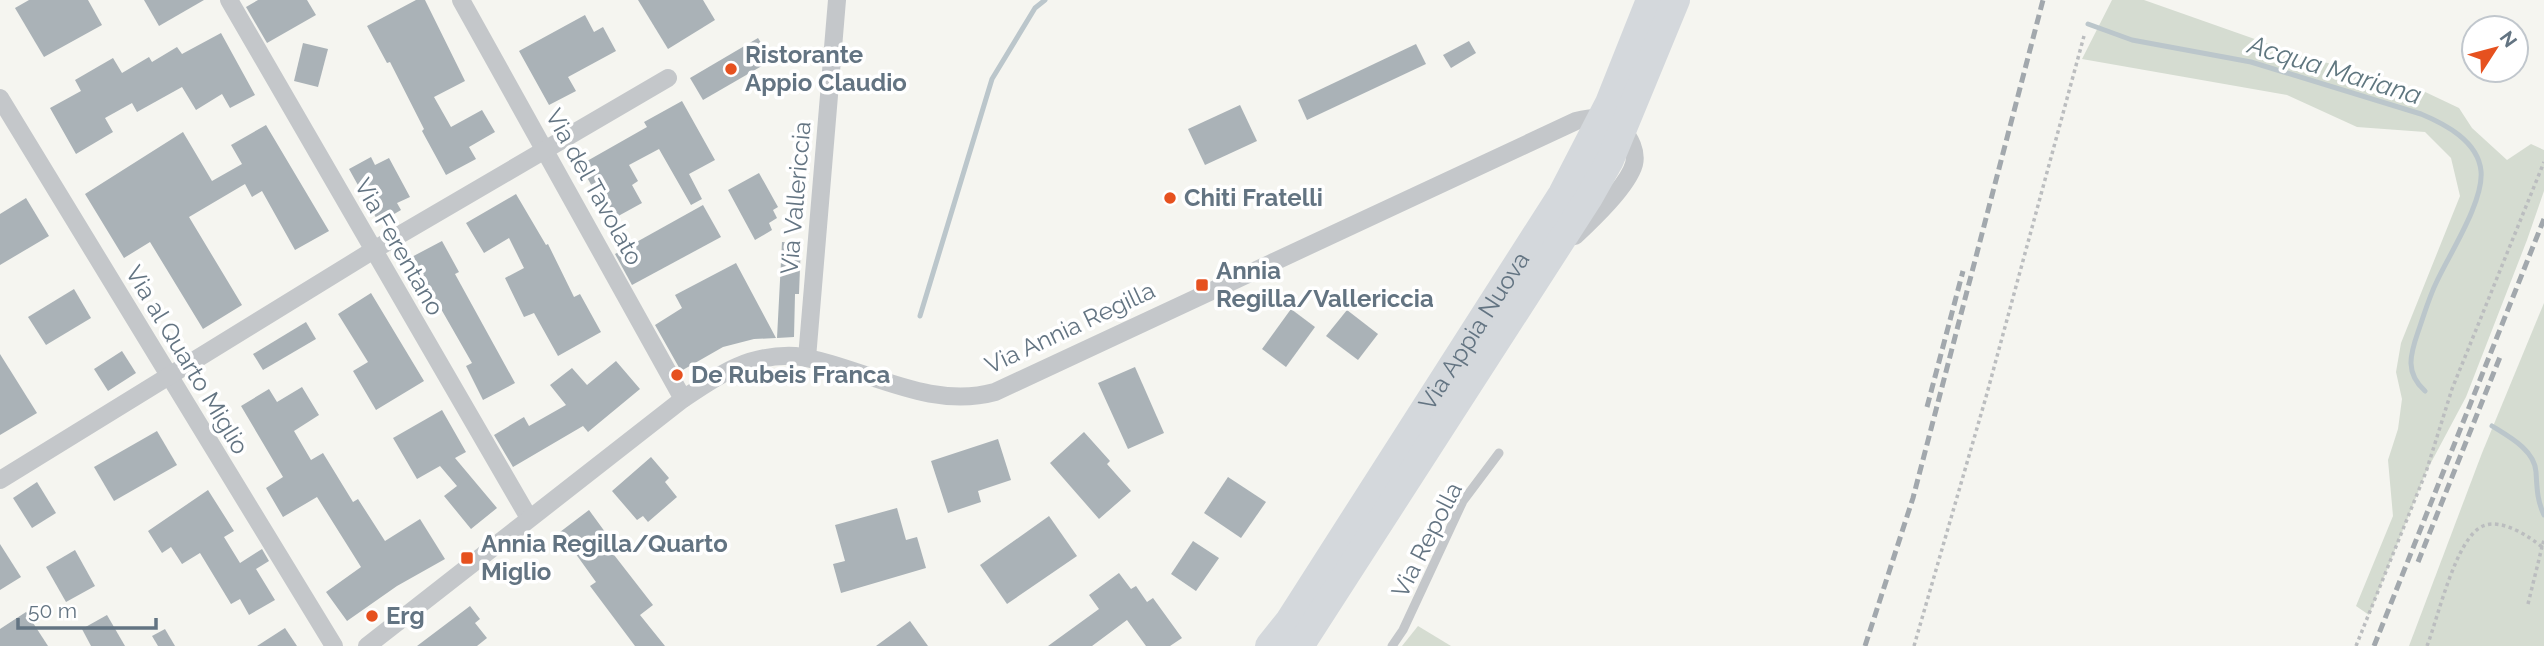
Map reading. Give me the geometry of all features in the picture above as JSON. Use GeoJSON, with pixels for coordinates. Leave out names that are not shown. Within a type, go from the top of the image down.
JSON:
{"type":"FeatureCollection","features":[{"type":"Feature","properties":{"kind":"main road","name":"Via Appia Nuova"},"geometry":{"type":"LineString","coordinates":[[1300,646],[1552,258],[1605,170],[1613,124],[1650,0]]}},
{"type":"Feature","properties":{"kind":"main road","name":"Via Appia Nuova"},"geometry":{"type":"LineString","coordinates":[[1269,646],[1296,610],[1562,194],[1613,124],[1676,0]]}},
{"type":"Feature","properties":{"kind":"street","name":"Via Ferentano"},"geometry":{"type":"LineString","coordinates":[[229,0],[529,518]]}},
{"type":"Feature","properties":{"kind":"street","name":"Via del Tavolato"},"geometry":{"type":"LineString","coordinates":[[461,0],[683,398]]}},
{"type":"Feature","properties":{"kind":"street","name":"Via Vallericcia"},"geometry":{"type":"LineString","coordinates":[[807,358],[837,0]]}},
{"type":"Feature","properties":{"kind":"street"},"geometry":{"type":"LineString","coordinates":[[0,480],[372,251],[668,78]]}},
{"type":"Feature","properties":{"kind":"street","name":"Via al Quarto Miglio"},"geometry":{"type":"LineString","coordinates":[[0,98],[334,646]]}},
{"type":"Feature","properties":{"kind":"street","name":"Via Annia Regilla"},"geometry":{"type":"LineString","coordinates":[[367,646],[683,398],[742,363],[775,356],[807,358],[882,382],[923,391],[974,395],[995,391],[1576,121],[1613,124]]}},
{"type":"Feature","properties":{"kind":"lane","name":"Via Repolla"},"geometry":{"type":"LineString","coordinates":[[1392,646],[1403,630],[1463,502],[1499,453]]}},
{"type":"Feature","properties":{"kind":"path"},"geometry":{"type":"LineString","coordinates":[[1914,646],[1986,397],[2084,36]]}},
{"type":"Feature","properties":{"kind":"path"},"geometry":{"type":"LineString","coordinates":[[2356,646],[2426,472],[2452,390],[2544,162]]}},
{"type":"Feature","properties":{"kind":"path"},"geometry":{"type":"LineString","coordinates":[[2427,646],[2459,555],[2473,532],[2485,524],[2519,530],[2543,548]]}},
{"type":"Feature","properties":{"kind":"path"},"geometry":{"type":"LineString","coordinates":[[2528,604],[2544,540]]}},
{"type":"Feature","properties":{"kind":"shaded area"},"geometry":{"type":"Polygon","coordinates":[[[2112,0],[2144,0],[2300,55],[2421,90],[2459,108],[2472,128],[2507,160],[2531,144],[2544,150],[2544,191],[2527,240],[2466,397],[2426,472],[2369,615],[2356,606],[2393,516],[2388,460],[2398,429],[2402,399],[2396,372],[2401,343],[2460,196],[2451,158],[2425,132],[2357,127],[2287,95],[2082,59],[2112,0]]]}},
{"type":"Feature","properties":{"kind":"shaded area"},"geometry":{"type":"Polygon","coordinates":[[[2544,303],[2544,646],[2409,646],[2482,453],[2544,303]]]}},
{"type":"Feature","properties":{"kind":"shaded area"},"geometry":{"type":"Polygon","coordinates":[[[1418,626],[1451,646],[1402,646],[1418,626]]]}},
{"type":"Feature","properties":{"kind":"building"},"geometry":{"type":"Polygon","coordinates":[[[29,0],[88,0],[102,25],[44,57],[15,8],[29,0]]]}},
{"type":"Feature","properties":{"kind":"building"},"geometry":{"type":"Polygon","coordinates":[[[144,0],[204,0],[159,26],[144,0]]]}},
{"type":"Feature","properties":{"kind":"building"},"geometry":{"type":"Polygon","coordinates":[[[258,0],[307,0],[316,15],[267,43],[246,7],[258,0]]]}},
{"type":"Feature","properties":{"kind":"building"},"geometry":{"type":"Polygon","coordinates":[[[416,0],[425,0],[465,81],[434,97],[451,127],[482,110],[495,132],[469,147],[476,159],[446,175],[390,62],[387,63],[367,26],[416,0]]]}},
{"type":"Feature","properties":{"kind":"building"},"geometry":{"type":"Polygon","coordinates":[[[638,0],[703,0],[715,20],[668,49],[638,0]]]}},
{"type":"Feature","properties":{"kind":"building"},"geometry":{"type":"Polygon","coordinates":[[[585,15],[594,32],[603,27],[616,51],[568,77],[576,91],[549,105],[519,51],[585,15]]]}},
{"type":"Feature","properties":{"kind":"building"},"geometry":{"type":"Polygon","coordinates":[[[221,33],[255,95],[230,108],[222,94],[196,110],[182,87],[137,112],[132,103],[105,118],[113,132],[76,154],[50,108],[81,91],[75,80],[113,58],[122,73],[149,57],[152,62],[177,47],[182,54],[221,33]]]}},
{"type":"Feature","properties":{"kind":"building","name":"Ristorante Appio Claudio"},"geometry":{"type":"Polygon","coordinates":[[[758,38],[772,60],[703,100],[690,78],[758,38]]]}},
{"type":"Feature","properties":{"kind":"building"},"geometry":{"type":"Polygon","coordinates":[[[1469,41],[1476,53],[1451,68],[1443,55],[1469,41]]]}},
{"type":"Feature","properties":{"kind":"building"},"geometry":{"type":"Polygon","coordinates":[[[303,43],[328,49],[318,87],[294,81],[303,43]]]}},
{"type":"Feature","properties":{"kind":"building"},"geometry":{"type":"Polygon","coordinates":[[[1416,44],[1426,64],[1307,120],[1298,100],[1416,44]]]}},
{"type":"Feature","properties":{"kind":"building"},"geometry":{"type":"Polygon","coordinates":[[[682,101],[715,160],[689,174],[702,199],[691,205],[659,149],[629,165],[638,181],[632,185],[642,203],[611,220],[580,165],[647,127],[644,122],[682,101]]]}},
{"type":"Feature","properties":{"kind":"building"},"geometry":{"type":"Polygon","coordinates":[[[1240,105],[1257,141],[1205,165],[1188,129],[1240,105]]]}},
{"type":"Feature","properties":{"kind":"building"},"geometry":{"type":"Polygon","coordinates":[[[266,125],[329,231],[295,250],[262,191],[252,197],[245,184],[189,217],[242,305],[203,329],[150,242],[124,258],[85,194],[183,132],[212,181],[242,164],[231,145],[266,125]]]}},
{"type":"Feature","properties":{"kind":"building"},"geometry":{"type":"Polygon","coordinates":[[[371,157],[375,165],[389,158],[410,197],[397,203],[401,210],[379,223],[349,169],[371,157]]]}},
{"type":"Feature","properties":{"kind":"building"},"geometry":{"type":"Polygon","coordinates":[[[759,173],[778,207],[773,210],[777,218],[769,223],[772,230],[755,240],[728,190],[759,173]]]}},
{"type":"Feature","properties":{"kind":"building"},"geometry":{"type":"Polygon","coordinates":[[[516,194],[546,245],[548,244],[574,297],[580,294],[601,332],[558,356],[534,313],[524,317],[505,278],[524,268],[509,238],[484,253],[466,223],[516,194]]]}},
{"type":"Feature","properties":{"kind":"building"},"geometry":{"type":"Polygon","coordinates":[[[26,198],[49,236],[0,265],[0,214],[26,198]]]}},
{"type":"Feature","properties":{"kind":"building"},"geometry":{"type":"Polygon","coordinates":[[[703,205],[721,237],[632,285],[615,254],[703,205]]]}},
{"type":"Feature","properties":{"kind":"building"},"geometry":{"type":"Polygon","coordinates":[[[442,241],[459,272],[455,274],[515,383],[483,400],[466,366],[472,363],[429,288],[423,291],[406,260],[442,241]]]}},
{"type":"Feature","properties":{"kind":"building"},"geometry":{"type":"Polygon","coordinates":[[[782,242],[801,243],[799,294],[795,294],[794,337],[777,338],[782,242]]]}},
{"type":"Feature","properties":{"kind":"building"},"geometry":{"type":"Polygon","coordinates":[[[736,263],[776,338],[754,339],[723,347],[681,371],[655,325],[682,308],[675,295],[736,263]]]}},
{"type":"Feature","properties":{"kind":"building"},"geometry":{"type":"Polygon","coordinates":[[[74,289],[91,318],[46,345],[28,317],[74,289]]]}},
{"type":"Feature","properties":{"kind":"building"},"geometry":{"type":"Polygon","coordinates":[[[371,293],[424,381],[376,410],[353,371],[368,362],[338,314],[371,293]]]}},
{"type":"Feature","properties":{"kind":"building"},"geometry":{"type":"Polygon","coordinates":[[[1291,309],[1315,327],[1286,367],[1262,349],[1291,309]]]}},
{"type":"Feature","properties":{"kind":"building"},"geometry":{"type":"Polygon","coordinates":[[[1347,310],[1378,334],[1358,360],[1326,336],[1347,310]]]}},
{"type":"Feature","properties":{"kind":"building"},"geometry":{"type":"Polygon","coordinates":[[[306,322],[316,339],[263,370],[253,354],[306,322]]]}},
{"type":"Feature","properties":{"kind":"building"},"geometry":{"type":"Polygon","coordinates":[[[122,351],[136,373],[108,391],[94,369],[122,351]]]}},
{"type":"Feature","properties":{"kind":"building"},"geometry":{"type":"Polygon","coordinates":[[[0,354],[37,413],[0,435],[0,354]]]}},
{"type":"Feature","properties":{"kind":"building"},"geometry":{"type":"Polygon","coordinates":[[[616,361],[640,389],[588,432],[583,426],[513,467],[494,435],[524,417],[529,426],[566,405],[550,385],[572,368],[587,385],[616,361]]]}},
{"type":"Feature","properties":{"kind":"building"},"geometry":{"type":"Polygon","coordinates":[[[1135,367],[1164,433],[1128,449],[1098,383],[1135,367]]]}},
{"type":"Feature","properties":{"kind":"building"},"geometry":{"type":"Polygon","coordinates":[[[302,387],[319,415],[294,431],[311,460],[323,453],[353,502],[358,499],[385,541],[420,519],[445,559],[397,586],[347,621],[326,592],[361,567],[317,497],[283,517],[266,488],[283,477],[241,406],[269,389],[277,402],[302,387]]]}},
{"type":"Feature","properties":{"kind":"building"},"geometry":{"type":"Polygon","coordinates":[[[442,410],[466,452],[455,458],[497,508],[471,529],[444,496],[457,486],[440,466],[417,479],[393,438],[442,410]]]}},
{"type":"Feature","properties":{"kind":"building"},"geometry":{"type":"Polygon","coordinates":[[[157,431],[177,465],[114,501],[94,467],[157,431]]]}},
{"type":"Feature","properties":{"kind":"building"},"geometry":{"type":"Polygon","coordinates":[[[1084,432],[1110,461],[1107,464],[1131,491],[1099,519],[1050,463],[1084,432]]]}},
{"type":"Feature","properties":{"kind":"building"},"geometry":{"type":"Polygon","coordinates":[[[998,439],[1011,480],[978,491],[981,502],[948,513],[931,461],[998,439]]]}},
{"type":"Feature","properties":{"kind":"building"},"geometry":{"type":"Polygon","coordinates":[[[651,457],[669,478],[665,482],[677,497],[648,522],[643,516],[637,520],[612,491],[651,457]]]}},
{"type":"Feature","properties":{"kind":"building"},"geometry":{"type":"Polygon","coordinates":[[[1228,477],[1266,502],[1241,538],[1204,513],[1228,477]]]}},
{"type":"Feature","properties":{"kind":"building"},"geometry":{"type":"Polygon","coordinates":[[[37,482],[56,513],[32,528],[13,498],[37,482]]]}},
{"type":"Feature","properties":{"kind":"building"},"geometry":{"type":"Polygon","coordinates":[[[208,490],[234,531],[224,537],[240,563],[262,549],[269,561],[256,569],[275,600],[249,615],[240,599],[231,604],[200,553],[182,564],[171,547],[162,553],[148,531],[208,490]]]}},
{"type":"Feature","properties":{"kind":"building"},"geometry":{"type":"Polygon","coordinates":[[[897,508],[906,540],[917,537],[926,568],[841,593],[833,564],[845,561],[835,525],[897,508]]]}},
{"type":"Feature","properties":{"kind":"building"},"geometry":{"type":"Polygon","coordinates":[[[589,510],[616,547],[611,551],[653,605],[640,615],[665,646],[635,646],[590,586],[596,582],[560,532],[589,510]]]}},
{"type":"Feature","properties":{"kind":"building"},"geometry":{"type":"Polygon","coordinates":[[[1049,516],[1077,556],[1007,604],[980,565],[1049,516]]]}},
{"type":"Feature","properties":{"kind":"building"},"geometry":{"type":"Polygon","coordinates":[[[1193,541],[1219,558],[1196,591],[1171,574],[1193,541]]]}},
{"type":"Feature","properties":{"kind":"building"},"geometry":{"type":"Polygon","coordinates":[[[0,544],[21,577],[0,590],[0,544]]]}},
{"type":"Feature","properties":{"kind":"building"},"geometry":{"type":"Polygon","coordinates":[[[75,550],[95,586],[66,602],[46,567],[75,550]]]}},
{"type":"Feature","properties":{"kind":"building"},"geometry":{"type":"Polygon","coordinates":[[[1119,573],[1131,589],[1136,586],[1147,602],[1153,598],[1182,638],[1170,646],[1146,646],[1127,620],[1092,646],[1048,646],[1099,609],[1089,595],[1119,573]]]}},
{"type":"Feature","properties":{"kind":"building"},"geometry":{"type":"Polygon","coordinates":[[[470,606],[480,619],[475,623],[487,638],[477,646],[417,646],[470,606]]]}},
{"type":"Feature","properties":{"kind":"building"},"geometry":{"type":"Polygon","coordinates":[[[26,612],[48,646],[0,646],[0,629],[26,612]]]}},
{"type":"Feature","properties":{"kind":"building"},"geometry":{"type":"Polygon","coordinates":[[[107,615],[125,646],[91,646],[82,629],[107,615]]]}},
{"type":"Feature","properties":{"kind":"building"},"geometry":{"type":"Polygon","coordinates":[[[910,621],[928,646],[876,646],[910,621]]]}},
{"type":"Feature","properties":{"kind":"building"},"geometry":{"type":"Polygon","coordinates":[[[285,628],[297,646],[257,646],[285,628]]]}},
{"type":"Feature","properties":{"kind":"building"},"geometry":{"type":"Polygon","coordinates":[[[165,629],[175,646],[158,646],[152,636],[165,629]]]}},
{"type":"Feature","properties":{"kind":"waterway"},"geometry":{"type":"LineString","coordinates":[[920,316],[992,79],[1035,8],[1045,0]]}},
{"type":"Feature","properties":{"kind":"waterway","name":"Acqua Mariana"},"geometry":{"type":"LineString","coordinates":[[2088,24],[2132,40],[2251,62],[2421,114],[2450,129],[2467,142],[2479,160],[2481,183],[2472,212],[2432,293],[2413,348],[2412,370],[2425,391]]}},
{"type":"Feature","properties":{"kind":"waterway","name":"Acqua Mariana"},"geometry":{"type":"LineString","coordinates":[[2492,426],[2520,445],[2531,457],[2544,515]]}},
{"type":"Feature","properties":{"kind":"railway"},"geometry":{"type":"LineString","coordinates":[[1865,646],[1913,498],[2043,0]]}},
{"type":"Feature","properties":{"kind":"railway"},"geometry":{"type":"LineString","coordinates":[[2374,646],[2544,219]]}},
{"type":"Feature","properties":{"kind":"railway"},"geometry":{"type":"LineString","coordinates":[[1927,407],[1963,271]]}},
{"type":"Feature","properties":{"kind":"railway"},"geometry":{"type":"LineString","coordinates":[[2418,562],[2500,357]]}},
{"type":"Feature","properties":{"kind":"place","name":"Ristorante Appio Claudio"},"geometry":{"type":"Point","coordinates":[731,69]}},
{"type":"Feature","properties":{"kind":"place","name":"Chiti Fratelli"},"geometry":{"type":"Point","coordinates":[1170,198]}},
{"type":"Feature","properties":{"kind":"place","name":"Annia Regilla/Vallericcia"},"geometry":{"type":"Point","coordinates":[1202,285]}},
{"type":"Feature","properties":{"kind":"place","name":"De Rubeis Franca"},"geometry":{"type":"Point","coordinates":[677,375]}},
{"type":"Feature","properties":{"kind":"place","name":"Annia Regilla/Quarto Miglio"},"geometry":{"type":"Point","coordinates":[467,558]}},
{"type":"Feature","properties":{"kind":"place","name":"Erg"},"geometry":{"type":"Point","coordinates":[372,616]}}]}
